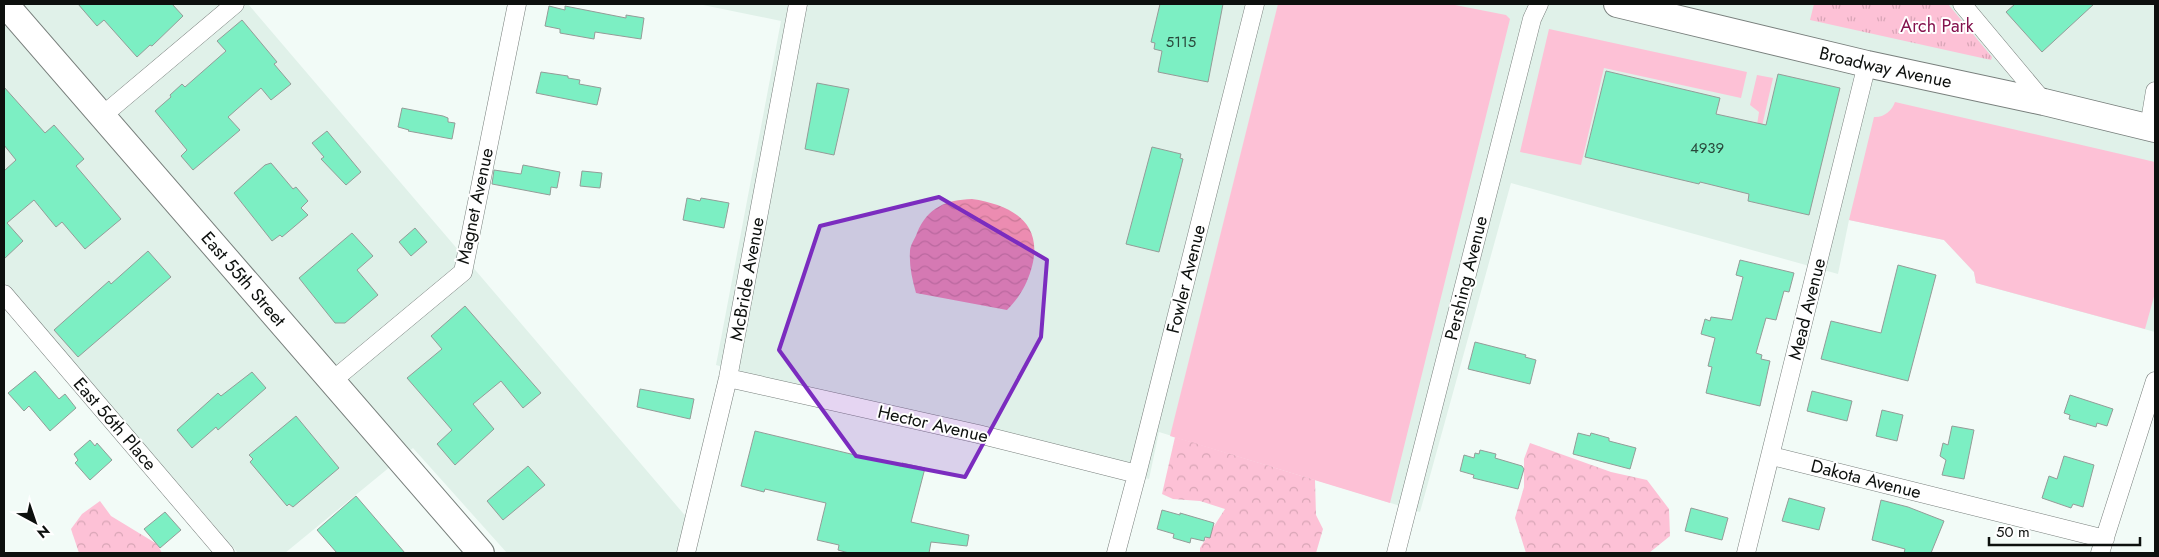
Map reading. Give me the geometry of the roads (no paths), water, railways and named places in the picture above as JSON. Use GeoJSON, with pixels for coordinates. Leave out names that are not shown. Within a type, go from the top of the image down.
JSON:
{"type":"FeatureCollection","features":[{"type":"Feature","properties":{"kind":"main road","name":"East 55th Street"},"geometry":{"type":"LineString","coordinates":[[5,4],[481,553]]}},
{"type":"Feature","properties":{"kind":"main road","name":"Broadway Avenue"},"geometry":{"type":"LineString","coordinates":[[1617,4],[1867,64],[2044,102],[2152,128]]}},
{"type":"Feature","properties":{"kind":"street"},"geometry":{"type":"LineString","coordinates":[[102,116],[235,4]]}},
{"type":"Feature","properties":{"kind":"street","name":"Magnet Avenue"},"geometry":{"type":"LineString","coordinates":[[332,381],[462,272],[517,4]]}},
{"type":"Feature","properties":{"kind":"street","name":"McBride Avenue"},"geometry":{"type":"LineString","coordinates":[[686,553],[728,378],[798,4]]}},
{"type":"Feature","properties":{"kind":"street","name":"Fowler Avenue"},"geometry":{"type":"LineString","coordinates":[[1116,553],[1138,474],[1255,4]]}},
{"type":"Feature","properties":{"kind":"street","name":"Pershing Avenue"},"geometry":{"type":"LineString","coordinates":[[1396,553],[1529,29],[1539,4]]}},
{"type":"Feature","properties":{"kind":"street"},"geometry":{"type":"LineString","coordinates":[[1962,4],[2044,102]]}},
{"type":"Feature","properties":{"kind":"street","name":"Mead Avenue"},"geometry":{"type":"LineString","coordinates":[[1746,553],[1772,456],[1867,64]]}},
{"type":"Feature","properties":{"kind":"street"},"geometry":{"type":"LineString","coordinates":[[2152,128],[2155,91]]}},
{"type":"Feature","properties":{"kind":"street","name":"East 56th Place"},"geometry":{"type":"LineString","coordinates":[[4,294],[226,553]]}},
{"type":"Feature","properties":{"kind":"street","name":"Hector Avenue"},"geometry":{"type":"LineString","coordinates":[[728,378],[978,434],[1138,474]]}},
{"type":"Feature","properties":{"kind":"street"},"geometry":{"type":"LineString","coordinates":[[2103,546],[2155,381]]}},
{"type":"Feature","properties":{"kind":"street","name":"Dakota Avenue"},"geometry":{"type":"LineString","coordinates":[[1772,456],[1960,503],[2103,546]]}},
{"type":"Feature","properties":{"kind":"water"},"geometry":{"type":"Polygon","coordinates":[[[972,199],[1000,206],[1012,212],[1029,229],[1033,240],[1034,254],[1029,276],[1019,296],[1007,310],[916,293],[911,272],[910,251],[921,224],[932,211],[946,203],[972,199]]]}},
{"type":"Feature","properties":{"kind":"park label","name":"Arch Park"},"geometry":{"type":"Point","coordinates":[1937,26]}}]}
